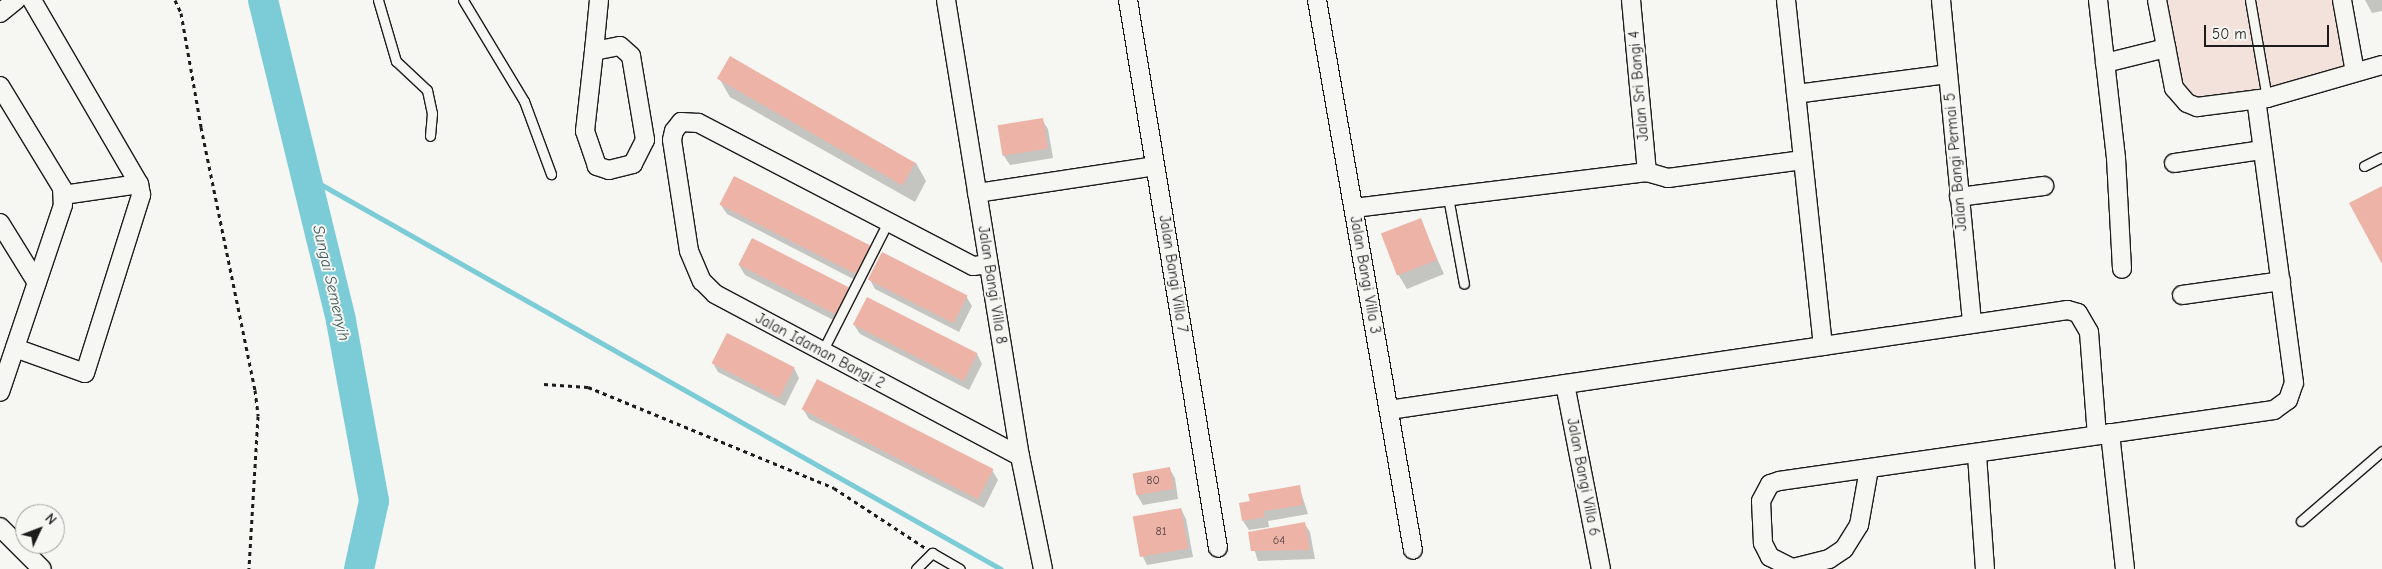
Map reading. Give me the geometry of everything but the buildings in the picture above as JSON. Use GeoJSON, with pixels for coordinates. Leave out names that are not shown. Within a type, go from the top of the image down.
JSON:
{"type":"FeatureCollection","features":[{"type":"Feature","properties":{"kind":"street"},"geometry":{"type":"LineString","coordinates":[[0,13],[16,0]]}},
{"type":"Feature","properties":{"kind":"street"},"geometry":{"type":"LineString","coordinates":[[8,351],[85,372],[141,195],[139,184],[32,0]]}},
{"type":"Feature","properties":{"kind":"street"},"geometry":{"type":"LineString","coordinates":[[594,51],[620,46],[632,56],[645,140],[633,164],[609,170],[597,166],[585,131],[599,0]]}},
{"type":"Feature","properties":{"kind":"street","name":"Jalan Bangi Villa 8"},"geometry":{"type":"LineString","coordinates":[[946,0],[1020,456],[1043,569]]}},
{"type":"Feature","properties":{"kind":"street","name":"Jalan Bangi Villa 7"},"geometry":{"type":"LineString","coordinates":[[1128,0],[1218,548]]}},
{"type":"Feature","properties":{"kind":"street","name":"Jalan Bangi Villa 3"},"geometry":{"type":"LineString","coordinates":[[1317,0],[1413,550]]}},
{"type":"Feature","properties":{"kind":"street","name":"Jalan Sri Bangi 4"},"geometry":{"type":"LineString","coordinates":[[1631,0],[1647,172]]}},
{"type":"Feature","properties":{"kind":"street"},"geometry":{"type":"LineString","coordinates":[[1786,0],[1823,346]]}},
{"type":"Feature","properties":{"kind":"street","name":"Jalan Bangi Permai 5"},"geometry":{"type":"LineString","coordinates":[[1941,0],[1972,324]]}},
{"type":"Feature","properties":{"kind":"street"},"geometry":{"type":"LineString","coordinates":[[2098,0],[2116,158],[2122,269]]}},
{"type":"Feature","properties":{"kind":"street"},"geometry":{"type":"LineString","coordinates":[[2157,0],[2174,88],[2187,103],[2198,107],[2261,99],[2382,65]]}},
{"type":"Feature","properties":{"kind":"street"},"geometry":{"type":"LineString","coordinates":[[2342,0],[2355,72]]}},
{"type":"Feature","properties":{"kind":"street"},"geometry":{"type":"LineString","coordinates":[[2105,63],[2166,48]]}},
{"type":"Feature","properties":{"kind":"street"},"geometry":{"type":"LineString","coordinates":[[1796,94],[1948,74]]}},
{"type":"Feature","properties":{"kind":"street"},"geometry":{"type":"LineString","coordinates":[[0,86],[62,188],[63,195],[63,205],[37,283],[8,351],[0,392]]}},
{"type":"Feature","properties":{"kind":"street"},"geometry":{"type":"LineString","coordinates":[[1869,469],[1859,525],[1844,550],[1829,559],[1792,568],[1770,557],[1762,544],[1761,501],[1770,484],[1869,469],[1978,455],[2104,434],[2274,410],[2288,400],[2294,383],[2262,150],[2261,99]]}},
{"type":"Feature","properties":{"kind":"street","name":"Jalan Idaman Bangi 2"},"geometry":{"type":"LineString","coordinates":[[888,222],[690,120],[681,122],[672,140],[689,251],[702,281],[728,303],[1020,456]]}},
{"type":"Feature","properties":{"kind":"street"},"geometry":{"type":"LineString","coordinates":[[2174,164],[2262,150]]}},
{"type":"Feature","properties":{"kind":"street"},"geometry":{"type":"LineString","coordinates":[[1354,208],[1647,172],[1668,178],[1803,160]]}},
{"type":"Feature","properties":{"kind":"street"},"geometry":{"type":"LineString","coordinates":[[977,193],[1155,166]]}},
{"type":"Feature","properties":{"kind":"street"},"geometry":{"type":"LineString","coordinates":[[63,195],[139,184]]}},
{"type":"Feature","properties":{"kind":"street"},"geometry":{"type":"LineString","coordinates":[[1959,197],[2044,186]]}},
{"type":"Feature","properties":{"kind":"street"},"geometry":{"type":"LineString","coordinates":[[888,222],[973,266],[988,264]]}},
{"type":"Feature","properties":{"kind":"street"},"geometry":{"type":"LineString","coordinates":[[0,223],[37,283]]}},
{"type":"Feature","properties":{"kind":"street"},"geometry":{"type":"LineString","coordinates":[[2182,295],[2281,281]]}},
{"type":"Feature","properties":{"kind":"street"},"geometry":{"type":"LineString","coordinates":[[1389,410],[2068,310],[2078,313],[2089,332],[2125,569]]}},
{"type":"Feature","properties":{"kind":"street","name":"Jalan Bangi Villa 6"},"geometry":{"type":"LineString","coordinates":[[1565,384],[1600,569]]}},
{"type":"Feature","properties":{"kind":"street"},"geometry":{"type":"LineString","coordinates":[[1978,455],[1985,569]]}},
{"type":"Feature","properties":{"kind":"street"},"geometry":{"type":"LineString","coordinates":[[0,527],[42,569]]}},
{"type":"Feature","properties":{"kind":"lane"},"geometry":{"type":"LineString","coordinates":[[378,0],[396,62],[427,90],[432,113],[430,136]]}},
{"type":"Feature","properties":{"kind":"lane"},"geometry":{"type":"LineString","coordinates":[[463,0],[524,101],[551,174]]}},
{"type":"Feature","properties":{"kind":"lane"},"geometry":{"type":"LineString","coordinates":[[2250,0],[2261,99]]}},
{"type":"Feature","properties":{"kind":"lane"},"geometry":{"type":"LineString","coordinates":[[2364,166],[2382,157]]}},
{"type":"Feature","properties":{"kind":"lane"},"geometry":{"type":"LineString","coordinates":[[1448,197],[1464,284]]}},
{"type":"Feature","properties":{"kind":"lane"},"geometry":{"type":"LineString","coordinates":[[822,352],[888,222]]}},
{"type":"Feature","properties":{"kind":"lane"},"geometry":{"type":"LineString","coordinates":[[2300,521],[2382,450]]}},
{"type":"Feature","properties":{"kind":"lane"},"geometry":{"type":"LineString","coordinates":[[916,569],[932,553],[960,569]]}},
{"type":"Feature","properties":{"kind":"path"},"geometry":{"type":"LineString","coordinates":[[175,0],[181,13],[201,127],[255,390],[258,416],[249,569]]}},
{"type":"Feature","properties":{"kind":"path"},"geometry":{"type":"LineString","coordinates":[[544,384],[588,387],[834,488],[932,553]]}},
{"type":"Feature","properties":{"kind":"shaded area"},"geometry":{"type":"Polygon","coordinates":[[[2164,0],[2335,0],[2347,64],[2273,91],[2199,99],[2188,96],[2179,86],[2164,0]]]}},
{"type":"Feature","properties":{"kind":"waterway","name":"Sungai Semenyih"},"geometry":{"type":"LineString","coordinates":[[263,0],[341,321],[374,501],[359,569]]}},
{"type":"Feature","properties":{"kind":"waterway"},"geometry":{"type":"LineString","coordinates":[[306,176],[1001,569]]}}]}
